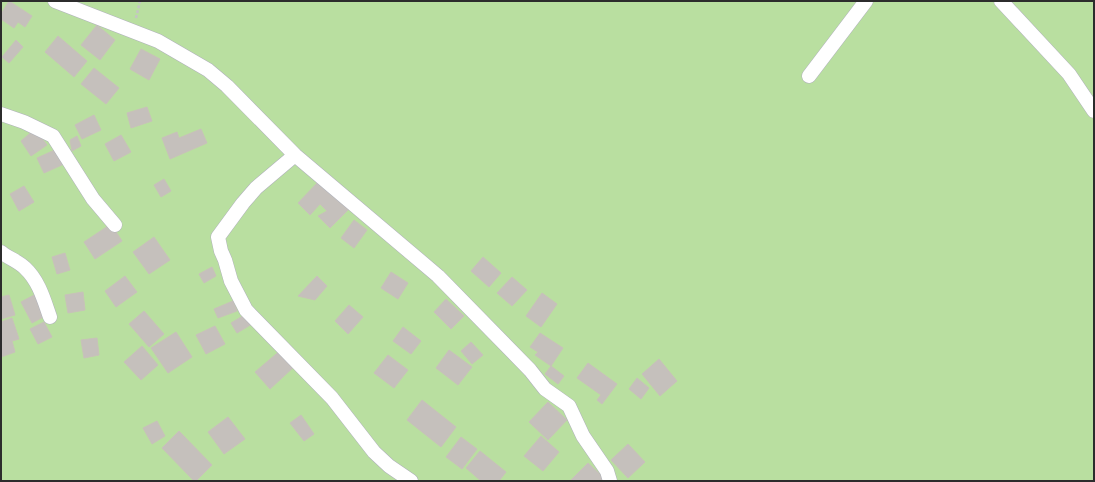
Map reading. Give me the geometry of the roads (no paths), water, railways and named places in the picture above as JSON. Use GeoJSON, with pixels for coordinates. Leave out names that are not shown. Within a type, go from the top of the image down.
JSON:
{"type":"FeatureCollection","features":[{"type":"Feature","properties":{"kind":"street"},"geometry":{"type":"LineString","coordinates":[[55,1],[158,41],[208,70],[227,86],[294,155],[438,276],[530,370],[545,389],[569,406],[583,436],[607,471],[610,481]]}},
{"type":"Feature","properties":{"kind":"street"},"geometry":{"type":"LineString","coordinates":[[809,76],[866,1]]}},
{"type":"Feature","properties":{"kind":"street"},"geometry":{"type":"LineString","coordinates":[[1001,1],[1069,74],[1094,111]]}},
{"type":"Feature","properties":{"kind":"street"},"geometry":{"type":"LineString","coordinates":[[1,114],[24,122],[53,136],[93,199],[116,225]]}},
{"type":"Feature","properties":{"kind":"street"},"geometry":{"type":"LineString","coordinates":[[294,155],[256,188],[218,237],[231,281],[246,310],[328,394],[374,452],[389,466],[411,481]]}},
{"type":"Feature","properties":{"kind":"street"},"geometry":{"type":"LineString","coordinates":[[1,252],[24,268],[35,281],[41,291],[50,317]]}}]}
